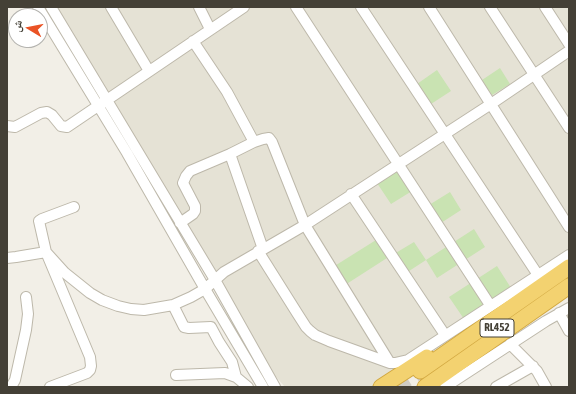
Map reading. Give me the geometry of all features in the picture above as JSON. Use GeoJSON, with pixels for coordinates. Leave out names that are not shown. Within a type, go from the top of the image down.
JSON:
{"type":"FeatureCollection","features":[{"type":"Feature","properties":{"kind":"highway","name":"RL452"},"geometry":{"type":"LineString","coordinates":[[424,379],[530,295],[569,267]]}},
{"type":"Feature","properties":{"kind":"highway","name":"RL452"},"geometry":{"type":"LineString","coordinates":[[424,379],[569,278]]}},
{"type":"Feature","properties":{"kind":"highway"},"geometry":{"type":"LineString","coordinates":[[424,379],[524,319],[569,286]]}},
{"type":"Feature","properties":{"kind":"highway"},"geometry":{"type":"LineString","coordinates":[[381,387],[508,304],[530,295]]}},
{"type":"Feature","properties":{"kind":"highway"},"geometry":{"type":"LineString","coordinates":[[544,304],[543,313],[552,317]]}},
{"type":"Feature","properties":{"kind":"highway"},"geometry":{"type":"LineString","coordinates":[[510,344],[512,337],[521,327],[524,319]]}},
{"type":"Feature","properties":{"kind":"street"},"geometry":{"type":"LineString","coordinates":[[38,7],[128,153],[204,289],[261,385],[247,386],[236,377],[225,373],[176,375]]}},
{"type":"Feature","properties":{"kind":"street"},"geometry":{"type":"LineString","coordinates":[[51,7],[215,280],[275,387]]}},
{"type":"Feature","properties":{"kind":"street"},"geometry":{"type":"LineString","coordinates":[[111,7],[149,71]]}},
{"type":"Feature","properties":{"kind":"street"},"geometry":{"type":"LineString","coordinates":[[199,7],[210,29]]}},
{"type":"Feature","properties":{"kind":"street"},"geometry":{"type":"LineString","coordinates":[[7,126],[15,127],[41,113],[47,112],[52,115],[61,126],[67,127],[244,7]]}},
{"type":"Feature","properties":{"kind":"street"},"geometry":{"type":"LineString","coordinates":[[296,7],[400,164],[490,305]]}},
{"type":"Feature","properties":{"kind":"street"},"geometry":{"type":"LineString","coordinates":[[361,7],[446,133],[538,275]]}},
{"type":"Feature","properties":{"kind":"street"},"geometry":{"type":"LineString","coordinates":[[490,7],[534,75],[568,122]]}},
{"type":"Feature","properties":{"kind":"street"},"geometry":{"type":"LineString","coordinates":[[545,7],[569,44]]}},
{"type":"Feature","properties":{"kind":"street"},"geometry":{"type":"LineString","coordinates":[[434,9],[491,104],[569,227]]}},
{"type":"Feature","properties":{"kind":"street"},"geometry":{"type":"LineString","coordinates":[[193,41],[227,92],[254,142]]}},
{"type":"Feature","properties":{"kind":"street"},"geometry":{"type":"LineString","coordinates":[[46,252],[65,273],[90,293],[102,300],[131,309],[157,309],[173,305],[204,289],[224,272],[304,225],[400,164],[569,51]]}},
{"type":"Feature","properties":{"kind":"street"},"geometry":{"type":"LineString","coordinates":[[180,223],[195,211],[195,206],[183,183],[186,176],[196,168],[254,142],[269,138],[272,142],[304,225],[390,363]]}},
{"type":"Feature","properties":{"kind":"street"},"geometry":{"type":"LineString","coordinates":[[230,154],[260,250],[306,327],[315,335],[390,363],[404,362],[408,360],[490,305],[569,255]]}},
{"type":"Feature","properties":{"kind":"street"},"geometry":{"type":"LineString","coordinates":[[351,194],[445,335]]}},
{"type":"Feature","properties":{"kind":"street"},"geometry":{"type":"LineString","coordinates":[[50,387],[87,373],[90,370],[90,357],[46,252],[39,222],[42,219],[74,207]]}},
{"type":"Feature","properties":{"kind":"street"},"geometry":{"type":"LineString","coordinates":[[7,258],[16,258],[46,252]]}},
{"type":"Feature","properties":{"kind":"street"},"geometry":{"type":"LineString","coordinates":[[9,386],[15,380],[26,330],[28,314],[26,296]]}},
{"type":"Feature","properties":{"kind":"street"},"geometry":{"type":"LineString","coordinates":[[173,305],[184,327],[209,326],[212,328],[218,342],[232,362],[236,377]]}},
{"type":"Feature","properties":{"kind":"street"},"geometry":{"type":"LineString","coordinates":[[446,387],[552,317],[569,308]]}},
{"type":"Feature","properties":{"kind":"street"},"geometry":{"type":"LineString","coordinates":[[552,317],[569,331]]}},
{"type":"Feature","properties":{"kind":"street"},"geometry":{"type":"LineString","coordinates":[[510,344],[533,366],[546,387]]}},
{"type":"Feature","properties":{"kind":"street"},"geometry":{"type":"LineString","coordinates":[[496,387],[533,366]]}},
{"type":"Feature","properties":{"kind":"shaded area"},"geometry":{"type":"Polygon","coordinates":[[[57,7],[569,7],[569,262],[378,387],[285,387],[267,367],[57,7]]]}},
{"type":"Feature","properties":{"kind":"green space"},"geometry":{"type":"Polygon","coordinates":[[[500,68],[510,84],[492,95],[482,80],[500,68]]]}},
{"type":"Feature","properties":{"kind":"green space"},"geometry":{"type":"Polygon","coordinates":[[[437,70],[451,91],[431,104],[417,84],[437,70]]]}},
{"type":"Feature","properties":{"kind":"green space"},"geometry":{"type":"Polygon","coordinates":[[[398,169],[412,191],[391,204],[377,183],[398,169]]]}},
{"type":"Feature","properties":{"kind":"green space"},"geometry":{"type":"Polygon","coordinates":[[[450,192],[461,210],[441,223],[429,205],[450,192]]]}},
{"type":"Feature","properties":{"kind":"green space"},"geometry":{"type":"Polygon","coordinates":[[[474,229],[485,247],[437,278],[426,260],[474,229]]]}},
{"type":"Feature","properties":{"kind":"green space"},"geometry":{"type":"Polygon","coordinates":[[[376,240],[387,258],[345,285],[333,267],[376,240]]]}},
{"type":"Feature","properties":{"kind":"green space"},"geometry":{"type":"Polygon","coordinates":[[[414,242],[426,260],[406,273],[394,254],[414,242]]]}},
{"type":"Feature","properties":{"kind":"green space"},"geometry":{"type":"Polygon","coordinates":[[[497,266],[511,288],[464,319],[449,297],[497,266]]]}},
{"type":"Feature","properties":{"kind":"tunnel"},"geometry":{"type":"LineString","coordinates":[[395,387],[420,371]]}}]}
